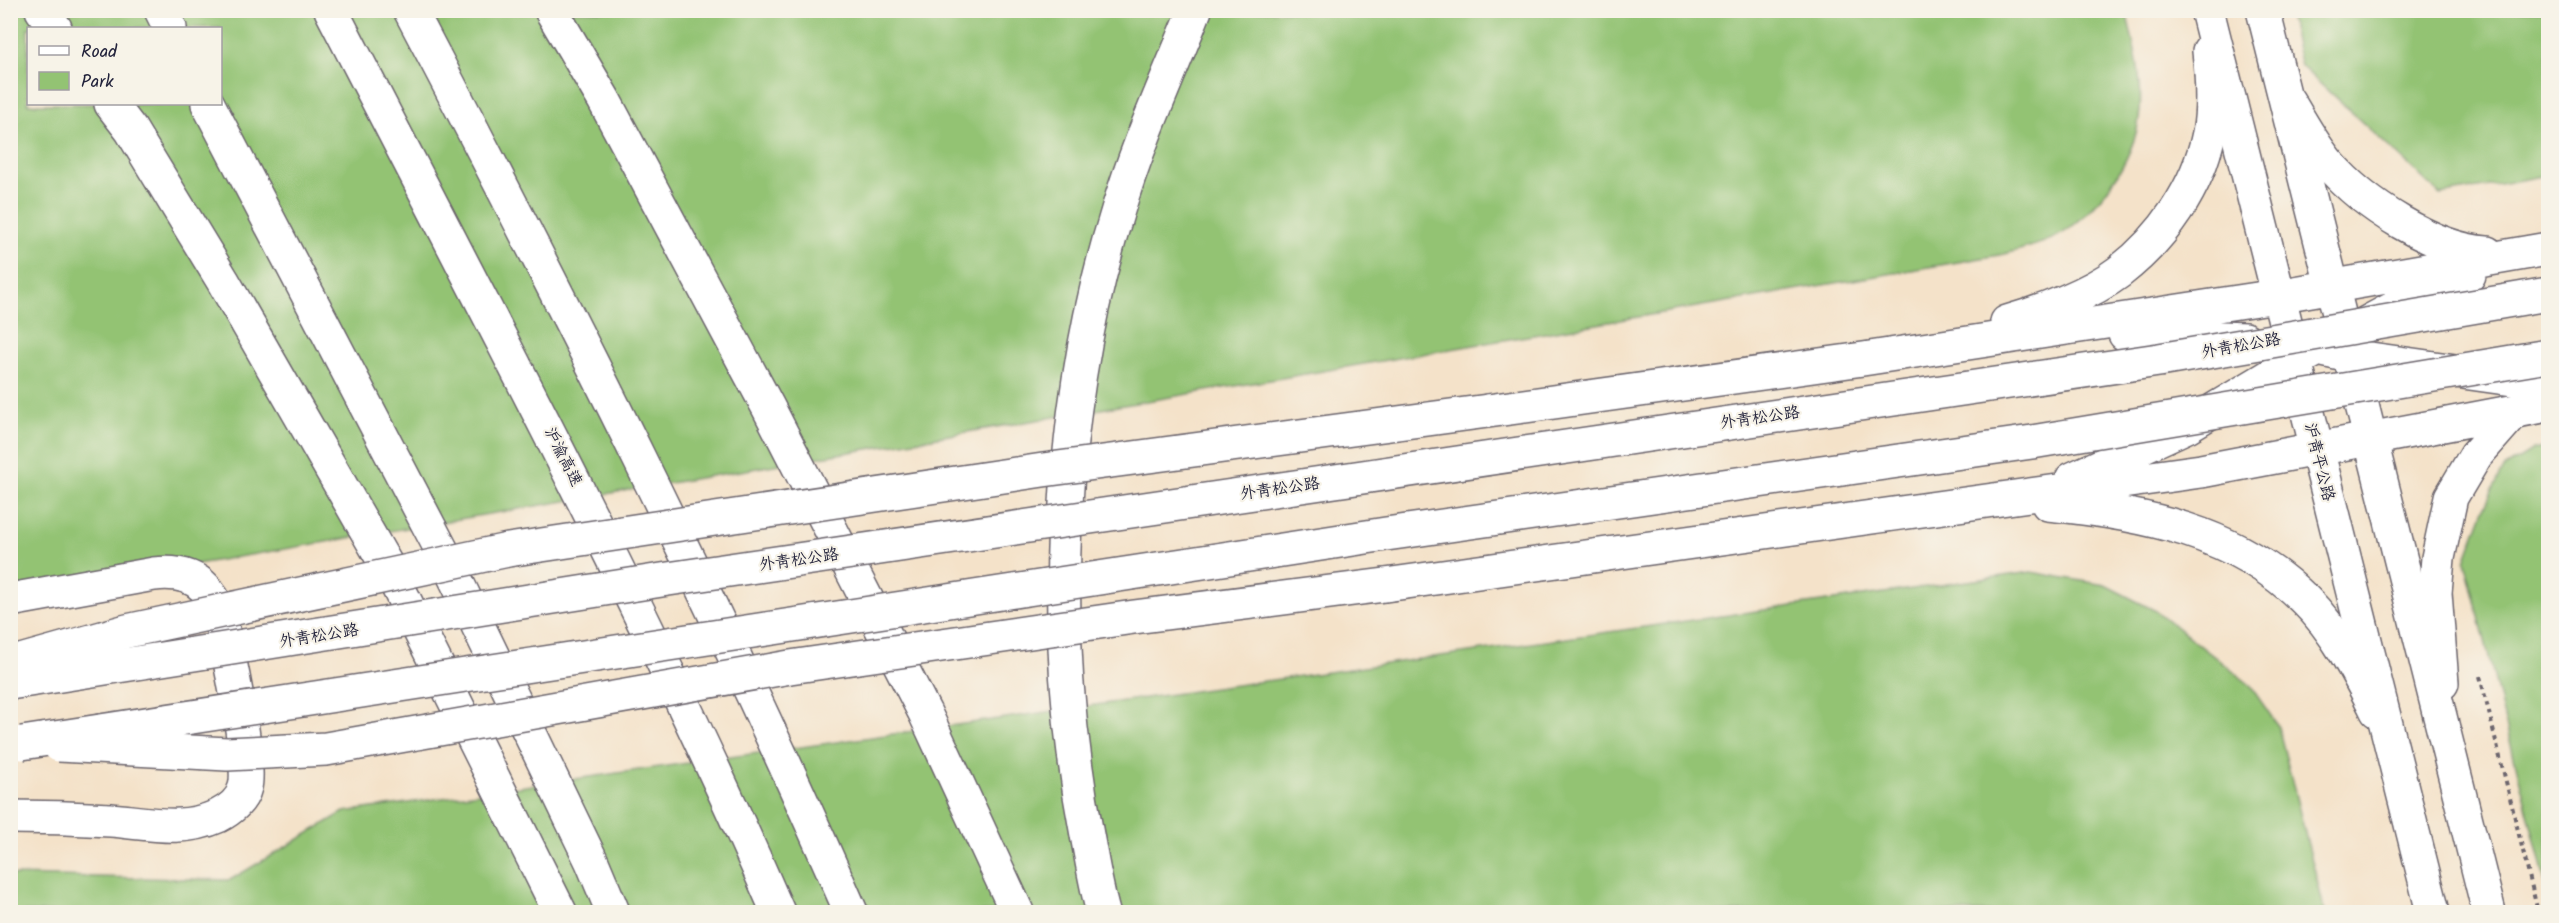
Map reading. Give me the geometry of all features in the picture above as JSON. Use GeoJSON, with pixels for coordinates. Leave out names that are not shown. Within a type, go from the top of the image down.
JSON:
{"type":"FeatureCollection","features":[{"type":"Feature","properties":{"kind":"main road"},"geometry":{"type":"LineString","coordinates":[[42,10],[54,27]]}},
{"type":"Feature","properties":{"kind":"main road"},"geometry":{"type":"LineString","coordinates":[[161,10],[170,27]]}},
{"type":"Feature","properties":{"kind":"main road","name":"沪渝高速"},"geometry":{"type":"LineString","coordinates":[[332,10],[580,490],[730,800],[778,912]]}},
{"type":"Feature","properties":{"kind":"main road"},"geometry":{"type":"LineString","coordinates":[[410,10],[643,462],[790,774],[851,912]]}},
{"type":"Feature","properties":{"kind":"main road"},"geometry":{"type":"LineString","coordinates":[[551,10],[604,100],[768,407],[925,713],[1017,912]]}},
{"type":"Feature","properties":{"kind":"main road"},"geometry":{"type":"LineString","coordinates":[[1103,912],[1077,786],[1065,673],[1064,558],[1070,441],[1089,324],[1118,209],[1195,10]]}},
{"type":"Feature","properties":{"kind":"main road"},"geometry":{"type":"LineString","coordinates":[[1896,354],[2026,316],[2068,299],[2118,273],[2149,245],[2179,208],[2201,166],[2210,131],[2212,82],[2206,10]]}},
{"type":"Feature","properties":{"kind":"main road","name":"沪青平公路"},"geometry":{"type":"LineString","coordinates":[[2206,10],[2277,296],[2319,349],[2369,440],[2488,912]]}},
{"type":"Feature","properties":{"kind":"main road","name":"沪青平公路"},"geometry":{"type":"LineString","coordinates":[[2263,10],[2331,286],[2319,349],[2316,449],[2433,912]]}},
{"type":"Feature","properties":{"kind":"main road"},"geometry":{"type":"LineString","coordinates":[[2284,95],[2328,163],[2358,192],[2425,236],[2472,252],[2501,254],[2548,249]]}},
{"type":"Feature","properties":{"kind":"main road"},"geometry":{"type":"LineString","coordinates":[[112,105],[131,130],[223,281],[391,573],[560,912]]}},
{"type":"Feature","properties":{"kind":"main road"},"geometry":{"type":"LineString","coordinates":[[209,105],[442,550],[592,862],[613,912]]}},
{"type":"Feature","properties":{"kind":"main road"},"geometry":{"type":"LineString","coordinates":[[10,663],[127,631],[508,549],[1031,472],[1896,354],[2277,296],[2548,249]]}},
{"type":"Feature","properties":{"kind":"main road"},"geometry":{"type":"LineString","coordinates":[[2005,500],[2074,478],[2187,426],[2396,307],[2488,267],[2548,249]]}},
{"type":"Feature","properties":{"kind":"main road","name":"外青松公路"},"geometry":{"type":"LineString","coordinates":[[10,683],[691,575],[2159,360],[2548,294]]}},
{"type":"Feature","properties":{"kind":"main road"},"geometry":{"type":"LineString","coordinates":[[2013,336],[2116,334],[2222,337],[2319,349],[2548,384]]}},
{"type":"Feature","properties":{"kind":"main road"},"geometry":{"type":"LineString","coordinates":[[2548,356],[2021,443],[1374,536],[22,743],[227,754],[326,749],[790,667],[1134,617],[1385,585],[2201,471],[2548,405]]}},
{"type":"Feature","properties":{"kind":"main road"},"geometry":{"type":"LineString","coordinates":[[2455,777],[2440,668],[2435,593],[2438,558],[2454,488],[2476,455],[2513,413]]}},
{"type":"Feature","properties":{"kind":"main road"},"geometry":{"type":"LineString","coordinates":[[2005,500],[2151,518],[2206,536],[2250,556],[2276,574],[2307,601],[2362,681],[2387,731]]}},
{"type":"Feature","properties":{"kind":"main road"},"geometry":{"type":"LineString","coordinates":[[10,600],[172,572],[203,586],[213,599],[221,628],[234,681],[246,759],[245,787],[237,804],[221,815],[196,825],[173,826],[47,817],[10,817]]}},
{"type":"Feature","properties":{"kind":"path"},"geometry":{"type":"LineString","coordinates":[[2478,669],[2538,912]]}},
{"type":"Feature","properties":{"kind":"green space"},"geometry":{"type":"Polygon","coordinates":[[[11,11],[2126,11],[2137,60],[2141,98],[2138,127],[2133,144],[2117,176],[2082,218],[2062,234],[2005,254],[11,596],[11,11]]]}},
{"type":"Feature","properties":{"kind":"green space"},"geometry":{"type":"Polygon","coordinates":[[[2288,11],[2548,11],[2548,175],[2441,195],[2301,66],[2288,11]]]}},
{"type":"Feature","properties":{"kind":"green space"},"geometry":{"type":"Polygon","coordinates":[[[2548,447],[2548,893],[2465,561],[2486,504],[2504,468],[2533,450],[2548,447]]]}},
{"type":"Feature","properties":{"kind":"green space"},"geometry":{"type":"Polygon","coordinates":[[[2031,572],[2105,585],[2156,611],[2249,684],[2278,726],[2325,912],[11,912],[11,875],[230,880],[344,812],[2031,572]]]}}]}
